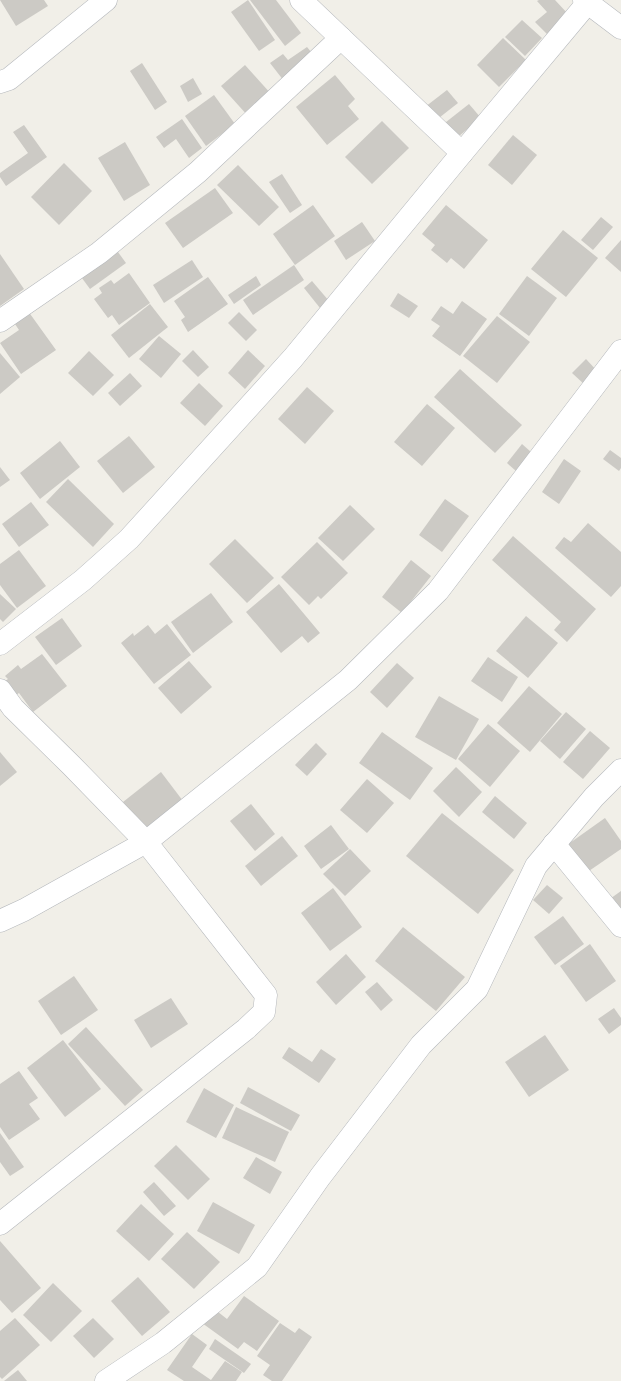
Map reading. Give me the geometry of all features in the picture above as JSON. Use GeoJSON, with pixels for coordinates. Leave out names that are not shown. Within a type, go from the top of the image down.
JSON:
{"type":"FeatureCollection","features":[{"type":"Feature","properties":{"kind":"street"},"geometry":{"type":"LineString","coordinates":[[0,82],[9,79],[106,0]]}},
{"type":"Feature","properties":{"kind":"street"},"geometry":{"type":"LineString","coordinates":[[301,0],[462,153]]}},
{"type":"Feature","properties":{"kind":"street"},"geometry":{"type":"LineString","coordinates":[[0,644],[83,580],[129,539],[293,358],[587,1],[621,28]]}},
{"type":"Feature","properties":{"kind":"street"},"geometry":{"type":"LineString","coordinates":[[0,322],[99,253],[191,177],[342,38]]}},
{"type":"Feature","properties":{"kind":"street"},"geometry":{"type":"LineString","coordinates":[[0,921],[24,910],[146,842],[348,680],[438,591],[621,351]]}},
{"type":"Feature","properties":{"kind":"street"},"geometry":{"type":"LineString","coordinates":[[0,690],[13,708],[146,842],[266,995],[264,1012],[246,1029],[0,1224]]}},
{"type":"Feature","properties":{"kind":"street"},"geometry":{"type":"LineString","coordinates":[[106,1381],[163,1343],[257,1267],[320,1177],[421,1045],[477,989],[536,866],[594,797],[621,770]]}},
{"type":"Feature","properties":{"kind":"street"},"geometry":{"type":"LineString","coordinates":[[554,844],[621,926]]}},
{"type":"Feature","properties":{"kind":"building"},"geometry":{"type":"Polygon","coordinates":[[[0,0],[44,0],[48,6],[16,26],[0,0]]]}},
{"type":"Feature","properties":{"kind":"building"},"geometry":{"type":"Polygon","coordinates":[[[248,0],[275,40],[259,51],[231,12],[248,0]]]}},
{"type":"Feature","properties":{"kind":"building"},"geometry":{"type":"Polygon","coordinates":[[[250,0],[276,0],[301,33],[285,46],[250,0]]]}},
{"type":"Feature","properties":{"kind":"building"},"geometry":{"type":"Polygon","coordinates":[[[555,0],[568,14],[547,34],[535,22],[547,12],[537,1],[555,0]]]}},
{"type":"Feature","properties":{"kind":"building"},"geometry":{"type":"Polygon","coordinates":[[[522,20],[542,38],[525,56],[505,37],[522,20]]]}},
{"type":"Feature","properties":{"kind":"building"},"geometry":{"type":"Polygon","coordinates":[[[503,38],[526,60],[499,87],[477,65],[503,38]]]}},
{"type":"Feature","properties":{"kind":"building"},"geometry":{"type":"Polygon","coordinates":[[[307,47],[316,58],[284,81],[270,63],[283,54],[288,60],[307,47]]]}},
{"type":"Feature","properties":{"kind":"building"},"geometry":{"type":"Polygon","coordinates":[[[142,63],[167,102],[155,110],[130,71],[142,63]]]}},
{"type":"Feature","properties":{"kind":"building"},"geometry":{"type":"Polygon","coordinates":[[[245,65],[272,95],[248,116],[221,86],[245,65]]]}},
{"type":"Feature","properties":{"kind":"building"},"geometry":{"type":"Polygon","coordinates":[[[335,75],[355,99],[348,106],[359,119],[327,145],[296,107],[335,75]]]}},
{"type":"Feature","properties":{"kind":"building"},"geometry":{"type":"Polygon","coordinates":[[[193,78],[202,94],[188,102],[180,86],[193,78]]]}},
{"type":"Feature","properties":{"kind":"building"},"geometry":{"type":"Polygon","coordinates":[[[447,90],[458,103],[435,121],[425,107],[447,90]]]}},
{"type":"Feature","properties":{"kind":"building"},"geometry":{"type":"Polygon","coordinates":[[[214,95],[235,124],[206,146],[185,116],[214,95]]]}},
{"type":"Feature","properties":{"kind":"building"},"geometry":{"type":"Polygon","coordinates":[[[469,104],[481,118],[453,141],[441,126],[469,104]]]}},
{"type":"Feature","properties":{"kind":"building"},"geometry":{"type":"Polygon","coordinates":[[[182,119],[202,148],[189,158],[176,139],[164,148],[156,137],[182,119]]]}},
{"type":"Feature","properties":{"kind":"building"},"geometry":{"type":"Polygon","coordinates":[[[382,121],[409,148],[372,184],[345,157],[382,121]]]}},
{"type":"Feature","properties":{"kind":"building"},"geometry":{"type":"Polygon","coordinates":[[[24,125],[47,157],[6,186],[0,177],[0,173],[28,153],[13,132],[24,125]]]}},
{"type":"Feature","properties":{"kind":"building"},"geometry":{"type":"Polygon","coordinates":[[[513,135],[537,155],[512,185],[488,165],[513,135]]]}},
{"type":"Feature","properties":{"kind":"building"},"geometry":{"type":"Polygon","coordinates":[[[125,142],[150,185],[124,201],[98,158],[125,142]]]}},
{"type":"Feature","properties":{"kind":"building"},"geometry":{"type":"Polygon","coordinates":[[[64,163],[92,191],[59,225],[31,197],[64,163]]]}},
{"type":"Feature","properties":{"kind":"building"},"geometry":{"type":"Polygon","coordinates":[[[238,165],[279,207],[259,226],[217,185],[238,165]]]}},
{"type":"Feature","properties":{"kind":"building"},"geometry":{"type":"Polygon","coordinates":[[[282,174],[302,205],[290,213],[269,182],[282,174]]]}},
{"type":"Feature","properties":{"kind":"building"},"geometry":{"type":"Polygon","coordinates":[[[215,188],[233,213],[183,248],[165,223],[215,188]]]}},
{"type":"Feature","properties":{"kind":"building"},"geometry":{"type":"Polygon","coordinates":[[[313,205],[335,236],[295,265],[273,234],[313,205]]]}},
{"type":"Feature","properties":{"kind":"building"},"geometry":{"type":"Polygon","coordinates":[[[446,205],[488,240],[464,269],[451,258],[447,263],[431,250],[435,245],[422,234],[446,205]]]}},
{"type":"Feature","properties":{"kind":"building"},"geometry":{"type":"Polygon","coordinates":[[[601,217],[613,227],[593,250],[581,240],[601,217]]]}},
{"type":"Feature","properties":{"kind":"building"},"geometry":{"type":"Polygon","coordinates":[[[362,222],[375,241],[346,260],[334,241],[362,222]]]}},
{"type":"Feature","properties":{"kind":"building"},"geometry":{"type":"Polygon","coordinates":[[[563,230],[598,258],[566,297],[531,269],[563,230]]]}},
{"type":"Feature","properties":{"kind":"building"},"geometry":{"type":"Polygon","coordinates":[[[621,240],[621,272],[605,258],[621,240]]]}},
{"type":"Feature","properties":{"kind":"building"},"geometry":{"type":"Polygon","coordinates":[[[115,248],[126,263],[90,289],[79,274],[115,248]]]}},
{"type":"Feature","properties":{"kind":"building"},"geometry":{"type":"Polygon","coordinates":[[[0,254],[24,289],[0,306],[0,254]]]}},
{"type":"Feature","properties":{"kind":"building"},"geometry":{"type":"Polygon","coordinates":[[[192,260],[203,277],[164,303],[153,285],[192,260]]]}},
{"type":"Feature","properties":{"kind":"building"},"geometry":{"type":"Polygon","coordinates":[[[294,265],[304,280],[253,315],[243,300],[294,265]]]}},
{"type":"Feature","properties":{"kind":"building"},"geometry":{"type":"Polygon","coordinates":[[[129,273],[150,303],[119,325],[112,315],[108,318],[94,299],[102,293],[99,288],[111,280],[114,284],[129,273]]]}},
{"type":"Feature","properties":{"kind":"building"},"geometry":{"type":"Polygon","coordinates":[[[256,276],[261,285],[234,304],[228,295],[256,276]]]}},
{"type":"Feature","properties":{"kind":"building"},"geometry":{"type":"Polygon","coordinates":[[[527,276],[557,298],[529,336],[499,314],[527,276]]]}},
{"type":"Feature","properties":{"kind":"building"},"geometry":{"type":"Polygon","coordinates":[[[208,277],[228,304],[188,332],[181,320],[185,317],[174,301],[208,277]]]}},
{"type":"Feature","properties":{"kind":"building"},"geometry":{"type":"Polygon","coordinates":[[[312,281],[329,301],[320,308],[304,288],[312,281]]]}},
{"type":"Feature","properties":{"kind":"building"},"geometry":{"type":"Polygon","coordinates":[[[398,293],[418,306],[409,318],[390,306],[398,293]]]}},
{"type":"Feature","properties":{"kind":"building"},"geometry":{"type":"Polygon","coordinates":[[[462,301],[487,319],[460,356],[432,336],[440,326],[431,320],[441,306],[453,314],[462,301]]]}},
{"type":"Feature","properties":{"kind":"building"},"geometry":{"type":"Polygon","coordinates":[[[150,304],[168,327],[129,358],[111,335],[150,304]]]}},
{"type":"Feature","properties":{"kind":"building"},"geometry":{"type":"Polygon","coordinates":[[[28,311],[56,350],[21,374],[0,343],[19,330],[13,321],[28,311]]]}},
{"type":"Feature","properties":{"kind":"building"},"geometry":{"type":"Polygon","coordinates":[[[239,312],[257,330],[246,341],[228,323],[239,312]]]}},
{"type":"Feature","properties":{"kind":"building"},"geometry":{"type":"Polygon","coordinates":[[[497,316],[530,342],[497,383],[463,356],[497,316]]]}},
{"type":"Feature","properties":{"kind":"building"},"geometry":{"type":"Polygon","coordinates":[[[159,336],[181,354],[161,378],[139,359],[159,336]]]}},
{"type":"Feature","properties":{"kind":"building"},"geometry":{"type":"Polygon","coordinates":[[[193,350],[209,367],[198,377],[182,361],[193,350]]]}},
{"type":"Feature","properties":{"kind":"building"},"geometry":{"type":"Polygon","coordinates":[[[248,350],[265,366],[245,389],[228,373],[248,350]]]}},
{"type":"Feature","properties":{"kind":"building"},"geometry":{"type":"Polygon","coordinates":[[[89,351],[114,375],[93,396],[68,373],[89,351]]]}},
{"type":"Feature","properties":{"kind":"building"},"geometry":{"type":"Polygon","coordinates":[[[0,353],[20,377],[0,394],[0,353]]]}},
{"type":"Feature","properties":{"kind":"building"},"geometry":{"type":"Polygon","coordinates":[[[586,359],[598,372],[585,385],[572,373],[586,359]]]}},
{"type":"Feature","properties":{"kind":"building"},"geometry":{"type":"Polygon","coordinates":[[[460,369],[522,425],[495,453],[434,397],[460,369]]]}},
{"type":"Feature","properties":{"kind":"building"},"geometry":{"type":"Polygon","coordinates":[[[130,373],[142,386],[120,406],[108,393],[130,373]]]}},
{"type":"Feature","properties":{"kind":"building"},"geometry":{"type":"Polygon","coordinates":[[[199,383],[223,406],[205,426],[180,403],[199,383]]]}},
{"type":"Feature","properties":{"kind":"building"},"geometry":{"type":"Polygon","coordinates":[[[307,387],[334,411],[305,444],[278,419],[307,387]]]}},
{"type":"Feature","properties":{"kind":"building"},"geometry":{"type":"Polygon","coordinates":[[[427,404],[455,428],[422,466],[394,442],[427,404]]]}},
{"type":"Feature","properties":{"kind":"building"},"geometry":{"type":"Polygon","coordinates":[[[129,436],[155,467],[123,493],[97,461],[129,436]]]}},
{"type":"Feature","properties":{"kind":"building"},"geometry":{"type":"Polygon","coordinates":[[[60,441],[80,467],[40,499],[20,473],[60,441]]]}},
{"type":"Feature","properties":{"kind":"building"},"geometry":{"type":"Polygon","coordinates":[[[522,444],[531,452],[516,471],[507,463],[522,444]]]}},
{"type":"Feature","properties":{"kind":"building"},"geometry":{"type":"Polygon","coordinates":[[[610,450],[621,458],[621,468],[619,471],[603,459],[610,450]]]}},
{"type":"Feature","properties":{"kind":"building"},"geometry":{"type":"Polygon","coordinates":[[[564,459],[581,471],[559,504],[542,492],[564,459]]]}},
{"type":"Feature","properties":{"kind":"building"},"geometry":{"type":"Polygon","coordinates":[[[0,467],[10,480],[0,487],[0,467]]]}},
{"type":"Feature","properties":{"kind":"building"},"geometry":{"type":"Polygon","coordinates":[[[68,479],[114,524],[93,547],[46,502],[68,479]]]}},
{"type":"Feature","properties":{"kind":"building"},"geometry":{"type":"Polygon","coordinates":[[[445,499],[469,516],[442,552],[419,535],[445,499]]]}},
{"type":"Feature","properties":{"kind":"building"},"geometry":{"type":"Polygon","coordinates":[[[31,502],[49,525],[19,547],[2,524],[31,502]]]}},
{"type":"Feature","properties":{"kind":"building"},"geometry":{"type":"Polygon","coordinates":[[[350,505],[375,529],[343,561],[318,538],[350,505]]]}},
{"type":"Feature","properties":{"kind":"building"},"geometry":{"type":"Polygon","coordinates":[[[588,523],[621,552],[621,586],[611,597],[555,548],[564,537],[571,542],[588,523]]]}},
{"type":"Feature","properties":{"kind":"building"},"geometry":{"type":"Polygon","coordinates":[[[513,536],[596,609],[567,642],[554,630],[561,622],[492,560],[513,536]]]}},
{"type":"Feature","properties":{"kind":"building"},"geometry":{"type":"Polygon","coordinates":[[[235,539],[274,578],[247,603],[209,564],[235,539]]]}},
{"type":"Feature","properties":{"kind":"building"},"geometry":{"type":"Polygon","coordinates":[[[317,542],[348,573],[321,599],[318,596],[309,605],[281,577],[317,542]]]}},
{"type":"Feature","properties":{"kind":"building"},"geometry":{"type":"Polygon","coordinates":[[[19,550],[46,586],[17,608],[0,585],[0,564],[19,550]]]}},
{"type":"Feature","properties":{"kind":"building"},"geometry":{"type":"Polygon","coordinates":[[[411,560],[431,576],[402,613],[382,597],[411,560]]]}},
{"type":"Feature","properties":{"kind":"building"},"geometry":{"type":"Polygon","coordinates":[[[279,584],[320,633],[308,643],[302,636],[281,653],[246,612],[279,584]]]}},
{"type":"Feature","properties":{"kind":"building"},"geometry":{"type":"Polygon","coordinates":[[[211,593],[233,622],[193,653],[171,622],[211,593]]]}},
{"type":"Feature","properties":{"kind":"building"},"geometry":{"type":"Polygon","coordinates":[[[0,594],[16,609],[3,622],[0,619],[0,594]]]}},
{"type":"Feature","properties":{"kind":"building"},"geometry":{"type":"Polygon","coordinates":[[[526,616],[558,643],[528,678],[496,651],[526,616]]]}},
{"type":"Feature","properties":{"kind":"building"},"geometry":{"type":"Polygon","coordinates":[[[62,618],[82,646],[56,665],[35,637],[62,618]]]}},
{"type":"Feature","properties":{"kind":"building"},"geometry":{"type":"Polygon","coordinates":[[[167,624],[191,655],[154,684],[121,643],[133,633],[134,636],[148,625],[155,634],[167,624]]]}},
{"type":"Feature","properties":{"kind":"building"},"geometry":{"type":"Polygon","coordinates":[[[42,654],[67,686],[33,712],[19,693],[12,698],[1,684],[8,679],[5,676],[18,665],[21,669],[42,654]]]}},
{"type":"Feature","properties":{"kind":"building"},"geometry":{"type":"Polygon","coordinates":[[[488,657],[518,677],[502,702],[471,681],[488,657]]]}},
{"type":"Feature","properties":{"kind":"building"},"geometry":{"type":"Polygon","coordinates":[[[189,661],[212,687],[181,714],[158,688],[189,661]]]}},
{"type":"Feature","properties":{"kind":"building"},"geometry":{"type":"Polygon","coordinates":[[[397,663],[414,678],[387,708],[370,692],[397,663]]]}},
{"type":"Feature","properties":{"kind":"building"},"geometry":{"type":"Polygon","coordinates":[[[529,686],[562,714],[530,752],[497,723],[529,686]]]}},
{"type":"Feature","properties":{"kind":"building"},"geometry":{"type":"Polygon","coordinates":[[[439,696],[479,719],[456,760],[415,737],[439,696]]]}},
{"type":"Feature","properties":{"kind":"building"},"geometry":{"type":"Polygon","coordinates":[[[566,712],[586,729],[560,759],[540,741],[566,712]]]}},
{"type":"Feature","properties":{"kind":"building"},"geometry":{"type":"Polygon","coordinates":[[[488,724],[520,751],[490,787],[458,759],[488,724]]]}},
{"type":"Feature","properties":{"kind":"building"},"geometry":{"type":"Polygon","coordinates":[[[590,731],[610,748],[583,779],[563,762],[590,731]]]}},
{"type":"Feature","properties":{"kind":"building"},"geometry":{"type":"Polygon","coordinates":[[[382,732],[433,768],[410,800],[359,763],[382,732]]]}},
{"type":"Feature","properties":{"kind":"building"},"geometry":{"type":"Polygon","coordinates":[[[316,743],[327,754],[307,776],[295,765],[316,743]]]}},
{"type":"Feature","properties":{"kind":"building"},"geometry":{"type":"Polygon","coordinates":[[[0,752],[17,772],[0,786],[0,752]]]}},
{"type":"Feature","properties":{"kind":"building"},"geometry":{"type":"Polygon","coordinates":[[[456,767],[482,792],[459,817],[433,791],[456,767]]]}},
{"type":"Feature","properties":{"kind":"building"},"geometry":{"type":"Polygon","coordinates":[[[161,772],[183,801],[145,831],[123,802],[161,772]]]}},
{"type":"Feature","properties":{"kind":"building"},"geometry":{"type":"Polygon","coordinates":[[[367,779],[394,803],[367,833],[340,810],[367,779]]]}},
{"type":"Feature","properties":{"kind":"building"},"geometry":{"type":"Polygon","coordinates":[[[495,796],[527,823],[514,839],[482,812],[495,796]]]}},
{"type":"Feature","properties":{"kind":"building"},"geometry":{"type":"Polygon","coordinates":[[[251,804],[275,834],[255,851],[230,821],[251,804]]]}},
{"type":"Feature","properties":{"kind":"building"},"geometry":{"type":"Polygon","coordinates":[[[442,813],[514,870],[478,914],[406,856],[442,813]]]}},
{"type":"Feature","properties":{"kind":"building"},"geometry":{"type":"Polygon","coordinates":[[[605,818],[621,841],[621,849],[586,873],[567,845],[605,818]]]}},
{"type":"Feature","properties":{"kind":"building"},"geometry":{"type":"Polygon","coordinates":[[[331,825],[349,849],[321,869],[304,846],[331,825]]]}},
{"type":"Feature","properties":{"kind":"building"},"geometry":{"type":"Polygon","coordinates":[[[282,836],[298,856],[261,886],[245,866],[282,836]]]}},
{"type":"Feature","properties":{"kind":"building"},"geometry":{"type":"Polygon","coordinates":[[[350,849],[371,871],[345,896],[323,874],[350,849]]]}},
{"type":"Feature","properties":{"kind":"building"},"geometry":{"type":"Polygon","coordinates":[[[547,885],[563,898],[549,914],[533,900],[547,885]]]}},
{"type":"Feature","properties":{"kind":"building"},"geometry":{"type":"Polygon","coordinates":[[[333,888],[362,927],[330,951],[301,913],[333,888]]]}},
{"type":"Feature","properties":{"kind":"building"},"geometry":{"type":"Polygon","coordinates":[[[621,891],[621,921],[607,901],[621,891]]]}},
{"type":"Feature","properties":{"kind":"building"},"geometry":{"type":"Polygon","coordinates":[[[563,916],[584,944],[555,965],[534,937],[563,916]]]}},
{"type":"Feature","properties":{"kind":"building"},"geometry":{"type":"Polygon","coordinates":[[[403,927],[465,977],[436,1011],[375,961],[403,927]]]}},
{"type":"Feature","properties":{"kind":"building"},"geometry":{"type":"Polygon","coordinates":[[[590,944],[616,981],[586,1002],[560,966],[590,944]]]}},
{"type":"Feature","properties":{"kind":"building"},"geometry":{"type":"Polygon","coordinates":[[[346,954],[366,977],[336,1005],[316,982],[346,954]]]}},
{"type":"Feature","properties":{"kind":"building"},"geometry":{"type":"Polygon","coordinates":[[[74,976],[98,1010],[61,1035],[38,1001],[74,976]]]}},
{"type":"Feature","properties":{"kind":"building"},"geometry":{"type":"Polygon","coordinates":[[[377,982],[393,1000],[381,1011],[365,992],[377,982]]]}},
{"type":"Feature","properties":{"kind":"building"},"geometry":{"type":"Polygon","coordinates":[[[171,998],[188,1024],[151,1048],[134,1020],[171,998]]]}},
{"type":"Feature","properties":{"kind":"building"},"geometry":{"type":"Polygon","coordinates":[[[614,1008],[621,1018],[621,1025],[609,1034],[598,1019],[614,1008]]]}},
{"type":"Feature","properties":{"kind":"building"},"geometry":{"type":"Polygon","coordinates":[[[86,1027],[143,1090],[125,1106],[68,1044],[86,1027]]]}},
{"type":"Feature","properties":{"kind":"building"},"geometry":{"type":"Polygon","coordinates":[[[545,1035],[569,1070],[529,1097],[505,1062],[545,1035]]]}},
{"type":"Feature","properties":{"kind":"building"},"geometry":{"type":"Polygon","coordinates":[[[63,1040],[101,1089],[65,1117],[27,1068],[63,1040]]]}},
{"type":"Feature","properties":{"kind":"building"},"geometry":{"type":"Polygon","coordinates":[[[289,1047],[312,1062],[321,1049],[336,1059],[319,1083],[282,1058],[289,1047]]]}},
{"type":"Feature","properties":{"kind":"building"},"geometry":{"type":"Polygon","coordinates":[[[19,1071],[38,1098],[29,1104],[40,1119],[9,1140],[0,1127],[0,1084],[19,1071]]]}},
{"type":"Feature","properties":{"kind":"building"},"geometry":{"type":"Polygon","coordinates":[[[248,1087],[300,1115],[291,1131],[240,1103],[248,1087]]]}},
{"type":"Feature","properties":{"kind":"building"},"geometry":{"type":"Polygon","coordinates":[[[204,1088],[234,1105],[216,1138],[186,1122],[204,1088]]]}},
{"type":"Feature","properties":{"kind":"building"},"geometry":{"type":"Polygon","coordinates":[[[236,1107],[289,1132],[275,1162],[222,1138],[236,1107]]]}},
{"type":"Feature","properties":{"kind":"building"},"geometry":{"type":"Polygon","coordinates":[[[0,1133],[24,1167],[10,1176],[0,1162],[0,1133]]]}},
{"type":"Feature","properties":{"kind":"building"},"geometry":{"type":"Polygon","coordinates":[[[176,1145],[210,1179],[188,1200],[154,1166],[176,1145]]]}},
{"type":"Feature","properties":{"kind":"building"},"geometry":{"type":"Polygon","coordinates":[[[256,1157],[282,1172],[270,1194],[243,1178],[256,1157]]]}},
{"type":"Feature","properties":{"kind":"building"},"geometry":{"type":"Polygon","coordinates":[[[154,1182],[176,1206],[164,1216],[143,1192],[154,1182]]]}},
{"type":"Feature","properties":{"kind":"building"},"geometry":{"type":"Polygon","coordinates":[[[213,1202],[255,1225],[239,1254],[197,1231],[213,1202]]]}},
{"type":"Feature","properties":{"kind":"building"},"geometry":{"type":"Polygon","coordinates":[[[141,1204],[174,1234],[149,1261],[116,1231],[141,1204]]]}},
{"type":"Feature","properties":{"kind":"building"},"geometry":{"type":"Polygon","coordinates":[[[187,1232],[220,1262],[194,1289],[161,1259],[187,1232]]]}},
{"type":"Feature","properties":{"kind":"building"},"geometry":{"type":"Polygon","coordinates":[[[0,1241],[41,1288],[12,1313],[0,1300],[0,1241]]]}},
{"type":"Feature","properties":{"kind":"building"},"geometry":{"type":"Polygon","coordinates":[[[138,1277],[170,1312],[142,1336],[111,1301],[138,1277]]]}},
{"type":"Feature","properties":{"kind":"building"},"geometry":{"type":"Polygon","coordinates":[[[53,1283],[82,1311],[51,1342],[23,1315],[53,1283]]]}},
{"type":"Feature","properties":{"kind":"building"},"geometry":{"type":"Polygon","coordinates":[[[244,1296],[279,1321],[257,1351],[244,1342],[238,1349],[202,1323],[213,1308],[227,1319],[244,1296]]]}},
{"type":"Feature","properties":{"kind":"building"},"geometry":{"type":"Polygon","coordinates":[[[15,1318],[40,1345],[2,1379],[0,1377],[0,1331],[15,1318]]]}},
{"type":"Feature","properties":{"kind":"building"},"geometry":{"type":"Polygon","coordinates":[[[93,1318],[114,1339],[94,1358],[73,1336],[93,1318]]]}},
{"type":"Feature","properties":{"kind":"building"},"geometry":{"type":"Polygon","coordinates":[[[280,1323],[295,1333],[299,1328],[312,1337],[282,1381],[272,1381],[263,1375],[270,1365],[257,1356],[280,1323]]]}},
{"type":"Feature","properties":{"kind":"building"},"geometry":{"type":"Polygon","coordinates":[[[192,1334],[207,1345],[192,1367],[211,1380],[225,1361],[242,1372],[236,1381],[184,1381],[167,1370],[192,1334]]]}},
{"type":"Feature","properties":{"kind":"building"},"geometry":{"type":"Polygon","coordinates":[[[215,1339],[251,1364],[244,1373],[209,1349],[215,1339]]]}},
{"type":"Feature","properties":{"kind":"building"},"geometry":{"type":"Polygon","coordinates":[[[18,1370],[27,1381],[4,1381],[18,1370]]]}}]}
